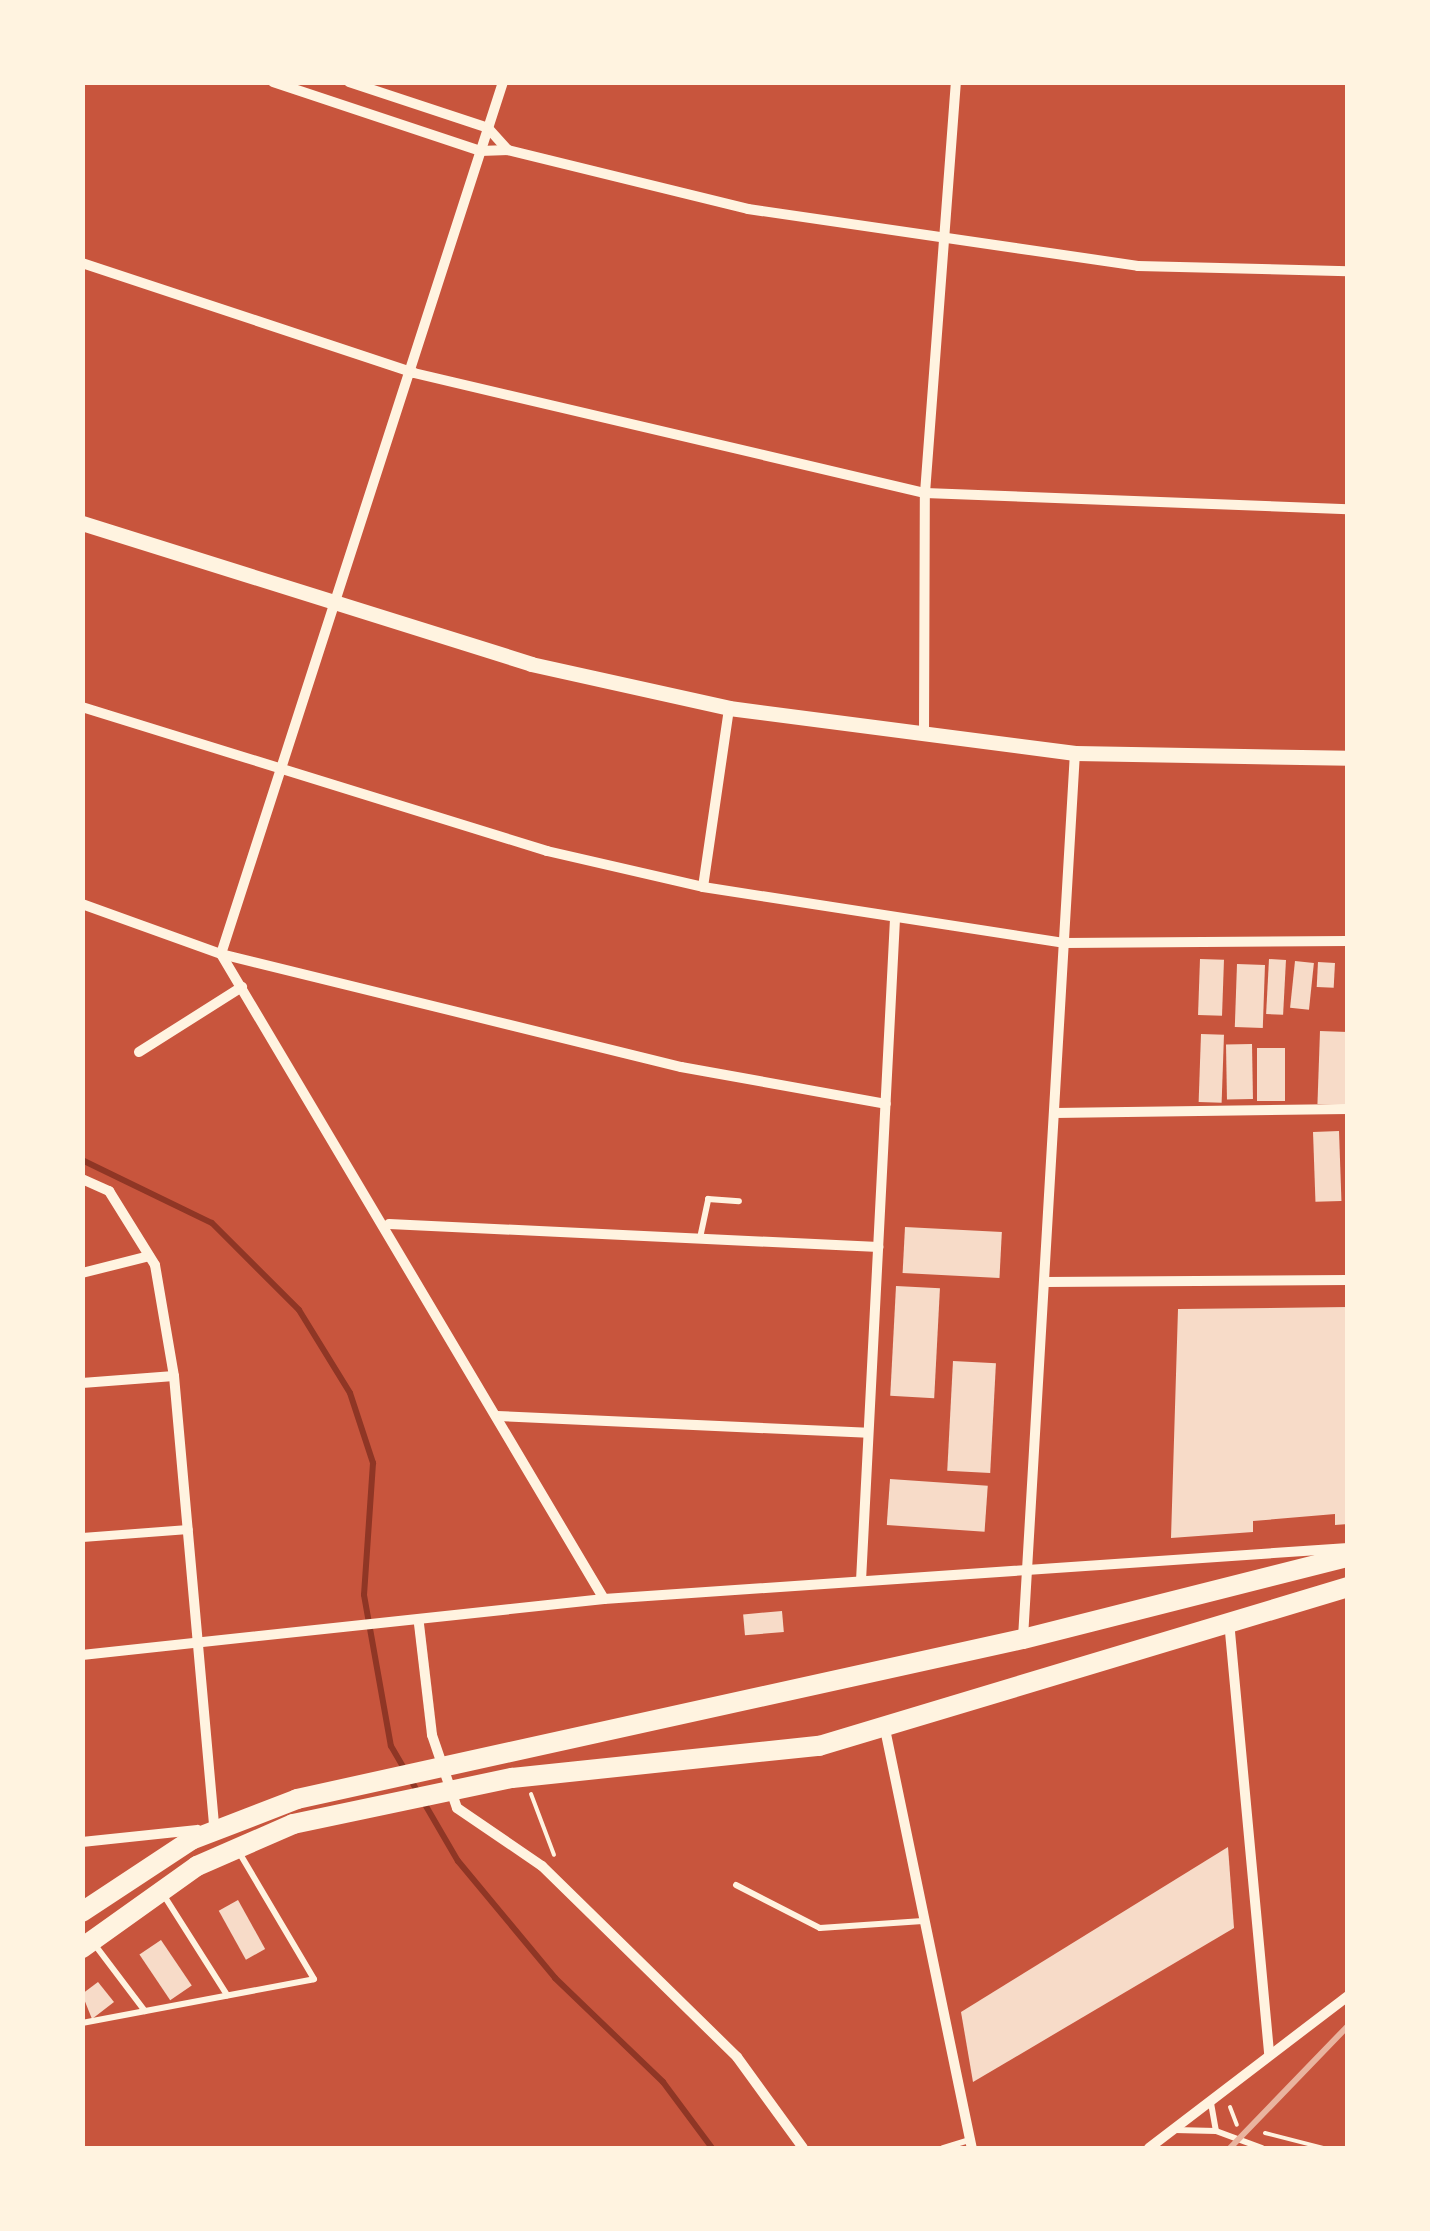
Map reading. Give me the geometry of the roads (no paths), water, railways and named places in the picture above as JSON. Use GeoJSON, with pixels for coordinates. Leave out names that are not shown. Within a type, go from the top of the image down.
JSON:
{"type":"FeatureCollection","features":[{"type":"Feature","properties":{"kind":"main road"},"geometry":{"type":"LineString","coordinates":[[82,1912],[215,1828],[382,1780],[1023,1639],[1348,1557]]}},
{"type":"Feature","properties":{"kind":"main road"},"geometry":{"type":"LineString","coordinates":[[87,1944],[160,1890],[235,1845],[396,1800],[520,1781],[746,1756],[885,1729],[1348,1586]]}},
{"type":"Feature","properties":{"kind":"street"},"geometry":{"type":"LineString","coordinates":[[273,82],[480,151],[508,150],[748,209],[1138,266],[1348,271]]}},
{"type":"Feature","properties":{"kind":"street"},"geometry":{"type":"LineString","coordinates":[[350,82],[488,128],[508,150]]}},
{"type":"Feature","properties":{"kind":"street"},"geometry":{"type":"LineString","coordinates":[[221,954],[332,605],[414,374],[503,82]]}},
{"type":"Feature","properties":{"kind":"street"},"geometry":{"type":"LineString","coordinates":[[924,738],[925,493],[949,240],[956,82]]}},
{"type":"Feature","properties":{"kind":"street"},"geometry":{"type":"LineString","coordinates":[[82,263],[414,374],[925,493],[1348,509]]}},
{"type":"Feature","properties":{"kind":"street"},"geometry":{"type":"LineString","coordinates":[[82,523],[332,605],[530,664],[729,708],[924,738],[1075,754],[1348,758]]}},
{"type":"Feature","properties":{"kind":"street"},"geometry":{"type":"LineString","coordinates":[[82,707],[280,770],[702,887],[1064,943],[1348,941]]}},
{"type":"Feature","properties":{"kind":"street"},"geometry":{"type":"LineString","coordinates":[[702,887],[729,708]]}},
{"type":"Feature","properties":{"kind":"street"},"geometry":{"type":"LineString","coordinates":[[1023,1639],[1075,754]]}},
{"type":"Feature","properties":{"kind":"street"},"geometry":{"type":"LineString","coordinates":[[82,904],[221,954],[681,1066],[886,1104]]}},
{"type":"Feature","properties":{"kind":"street"},"geometry":{"type":"LineString","coordinates":[[860,1582],[895,919]]}},
{"type":"Feature","properties":{"kind":"street"},"geometry":{"type":"LineString","coordinates":[[221,954],[389,1224],[604,1599]]}},
{"type":"Feature","properties":{"kind":"street"},"geometry":{"type":"LineString","coordinates":[[139,1052],[242,987]]}},
{"type":"Feature","properties":{"kind":"street"},"geometry":{"type":"LineString","coordinates":[[1054,1112],[1348,1109]]}},
{"type":"Feature","properties":{"kind":"street"},"geometry":{"type":"LineString","coordinates":[[82,1180],[109,1191],[149,1256],[174,1376],[215,1828],[82,1842]]}},
{"type":"Feature","properties":{"kind":"street"},"geometry":{"type":"LineString","coordinates":[[389,1224],[878,1247]]}},
{"type":"Feature","properties":{"kind":"street"},"geometry":{"type":"LineString","coordinates":[[82,1273],[149,1256]]}},
{"type":"Feature","properties":{"kind":"street"},"geometry":{"type":"LineString","coordinates":[[1045,1282],[1348,1280]]}},
{"type":"Feature","properties":{"kind":"street"},"geometry":{"type":"LineString","coordinates":[[82,1383],[174,1376]]}},
{"type":"Feature","properties":{"kind":"street"},"geometry":{"type":"LineString","coordinates":[[497,1416],[868,1432]]}},
{"type":"Feature","properties":{"kind":"street"},"geometry":{"type":"LineString","coordinates":[[82,1537],[188,1529]]}},
{"type":"Feature","properties":{"kind":"street"},"geometry":{"type":"LineString","coordinates":[[82,1655],[320,1636],[604,1599],[1348,1548]]}},
{"type":"Feature","properties":{"kind":"street"},"geometry":{"type":"LineString","coordinates":[[1229,1620],[1269,2055]]}},
{"type":"Feature","properties":{"kind":"street"},"geometry":{"type":"LineString","coordinates":[[418,1624],[432,1736],[458,1808],[568,1891],[737,2057],[803,2148]]}},
{"type":"Feature","properties":{"kind":"street"},"geometry":{"type":"LineString","coordinates":[[885,1729],[971,2144]]}},
{"type":"Feature","properties":{"kind":"street"},"geometry":{"type":"LineString","coordinates":[[1150,2148],[1348,1996]]}},
{"type":"Feature","properties":{"kind":"lane"},"geometry":{"type":"LineString","coordinates":[[700,1239],[708,1200],[738,1201]]}},
{"type":"Feature","properties":{"kind":"lane"},"geometry":{"type":"LineString","coordinates":[[82,2024],[314,1979],[235,1845]]}},
{"type":"Feature","properties":{"kind":"lane"},"geometry":{"type":"LineString","coordinates":[[736,1885],[820,1928],[923,1920]]}},
{"type":"Feature","properties":{"kind":"lane"},"geometry":{"type":"LineString","coordinates":[[160,1890],[227,1994]]}},
{"type":"Feature","properties":{"kind":"lane"},"geometry":{"type":"LineString","coordinates":[[87,1944],[145,2012]]}},
{"type":"Feature","properties":{"kind":"lane"},"geometry":{"type":"LineString","coordinates":[[1210,2101],[1216,2131]]}},
{"type":"Feature","properties":{"kind":"lane"},"geometry":{"type":"LineString","coordinates":[[1174,2130],[1216,2131],[1262,2148]]}},
{"type":"Feature","properties":{"kind":"lane"},"geometry":{"type":"LineString","coordinates":[[943,2148],[971,2144]]}},
{"type":"Feature","properties":{"kind":"waterway"},"geometry":{"type":"LineString","coordinates":[[82,1160],[212,1223],[299,1310],[350,1393],[373,1463],[364,1595],[391,1746],[458,1861],[555,1978],[663,2082],[712,2148]]}},
{"type":"Feature","properties":{"kind":"railway"},"geometry":{"type":"LineString","coordinates":[[1230,2148],[1348,2026]]}}]}
